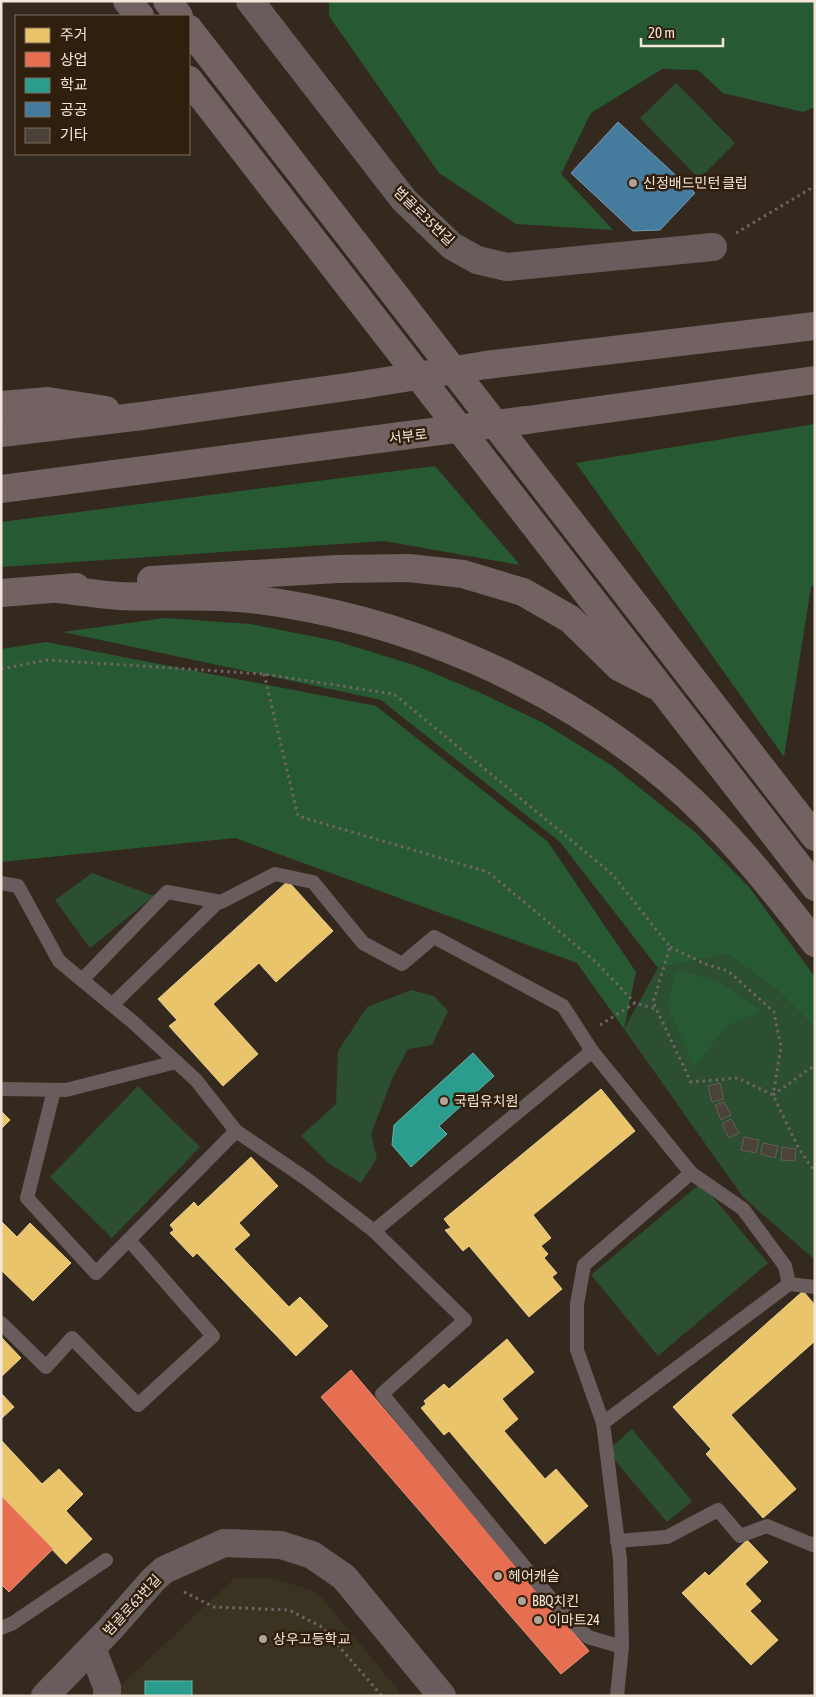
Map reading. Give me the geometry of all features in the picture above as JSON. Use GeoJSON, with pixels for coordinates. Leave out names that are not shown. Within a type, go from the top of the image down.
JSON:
{"type":"FeatureCollection","features":[{"type":"Feature","properties":{"kind":"highway"},"geometry":{"type":"LineString","coordinates":[[127,1],[139,15]]}},
{"type":"Feature","properties":{"kind":"highway"},"geometry":{"type":"LineString","coordinates":[[167,1],[178,15]]}},
{"type":"Feature","properties":{"kind":"highway"},"geometry":{"type":"LineString","coordinates":[[190,30],[815,838]]}},
{"type":"Feature","properties":{"kind":"highway"},"geometry":{"type":"LineString","coordinates":[[190,81],[815,887]]}},
{"type":"Feature","properties":{"kind":"highway"},"geometry":{"type":"LineString","coordinates":[[1,432],[142,416],[486,366],[815,326]]}},
{"type":"Feature","properties":{"kind":"highway","name":"서부로"},"geometry":{"type":"LineString","coordinates":[[1,489],[528,420],[815,380]]}},
{"type":"Feature","properties":{"kind":"highway"},"geometry":{"type":"LineString","coordinates":[[1,405],[48,401],[142,416]]}},
{"type":"Feature","properties":{"kind":"highway"},"geometry":{"type":"LineString","coordinates":[[1,593],[163,579],[337,568],[409,568],[463,574],[523,592],[570,619],[619,667],[662,690]]}},
{"type":"Feature","properties":{"kind":"highway"},"geometry":{"type":"LineString","coordinates":[[58,589],[118,596],[250,599],[340,615],[424,640],[491,668],[557,703],[622,744],[669,780],[709,818],[764,876],[815,943]]}},
{"type":"Feature","properties":{"kind":"street","name":"범골로35번길"},"geometry":{"type":"LineString","coordinates":[[250,1],[404,200],[452,246],[477,260],[507,266],[713,247]]}},
{"type":"Feature","properties":{"kind":"street","name":"범골로63번길"},"geometry":{"type":"LineString","coordinates":[[45,1696],[164,1570],[224,1543],[281,1545],[312,1555],[344,1577],[442,1696]]}},
{"type":"Feature","properties":{"kind":"street"},"geometry":{"type":"LineString","coordinates":[[92,1648],[107,1687],[107,1696]]}},
{"type":"Feature","properties":{"kind":"lane"},"geometry":{"type":"LineString","coordinates":[[112,1005],[218,902],[275,874],[314,882],[363,943],[402,964],[434,938],[563,1006],[592,1051],[691,1173],[743,1210],[785,1266],[789,1284]]}},
{"type":"Feature","properties":{"kind":"lane"},"geometry":{"type":"LineString","coordinates":[[1,883],[18,886],[59,961],[112,1005],[196,1080],[236,1131],[308,1180],[374,1231],[465,1320],[382,1394],[556,1605],[588,1637],[622,1647]]}},
{"type":"Feature","properties":{"kind":"lane"},"geometry":{"type":"LineString","coordinates":[[82,980],[167,892],[218,902]]}},
{"type":"Feature","properties":{"kind":"lane"},"geometry":{"type":"LineString","coordinates":[[374,1231],[592,1051]]}},
{"type":"Feature","properties":{"kind":"lane"},"geometry":{"type":"LineString","coordinates":[[1,1090],[66,1090],[176,1062]]}},
{"type":"Feature","properties":{"kind":"lane"},"geometry":{"type":"LineString","coordinates":[[54,1090],[27,1198],[96,1273],[236,1131]]}},
{"type":"Feature","properties":{"kind":"lane"},"geometry":{"type":"LineString","coordinates":[[617,1696],[622,1647],[618,1541],[603,1423],[577,1350],[576,1304],[584,1265],[691,1173]]}},
{"type":"Feature","properties":{"kind":"lane"},"geometry":{"type":"LineString","coordinates":[[1,1323],[46,1367],[72,1338],[138,1405],[213,1336],[129,1240]]}},
{"type":"Feature","properties":{"kind":"lane"},"geometry":{"type":"LineString","coordinates":[[603,1423],[789,1284],[815,1287]]}},
{"type":"Feature","properties":{"kind":"lane"},"geometry":{"type":"LineString","coordinates":[[618,1541],[666,1537],[718,1510],[740,1536],[766,1526],[814,1545],[815,1543]]}},
{"type":"Feature","properties":{"kind":"lane"},"geometry":{"type":"LineString","coordinates":[[1,1628],[13,1623],[106,1560]]}},
{"type":"Feature","properties":{"kind":"path"},"geometry":{"type":"LineString","coordinates":[[713,247],[815,186]]}},
{"type":"Feature","properties":{"kind":"path"},"geometry":{"type":"LineString","coordinates":[[1,668],[47,660],[264,674],[394,694],[612,874],[670,947],[705,964],[728,971],[774,1012],[781,1046],[773,1095],[799,1149],[815,1172]]}},
{"type":"Feature","properties":{"kind":"path"},"geometry":{"type":"LineString","coordinates":[[264,674],[298,816],[488,872],[596,962],[635,1003],[657,1010]]}},
{"type":"Feature","properties":{"kind":"path"},"geometry":{"type":"LineString","coordinates":[[670,947],[653,1002],[691,1082],[738,1078],[773,1095]]}},
{"type":"Feature","properties":{"kind":"path"},"geometry":{"type":"LineString","coordinates":[[583,1036],[635,1003]]}},
{"type":"Feature","properties":{"kind":"path"},"geometry":{"type":"LineString","coordinates":[[773,1095],[815,1065]]}},
{"type":"Feature","properties":{"kind":"path"},"geometry":{"type":"LineString","coordinates":[[153,1580],[214,1607],[289,1610],[322,1627],[382,1696]]}},
{"type":"Feature","properties":{"kind":"shaded area","name":"상우고등학교"},"geometry":{"type":"Polygon","coordinates":[[[235,1578],[271,1578],[317,1592],[403,1696],[120,1696],[120,1686],[235,1578]]]}},
{"type":"Feature","properties":{"kind":"green space"},"geometry":{"type":"Polygon","coordinates":[[[329,1],[815,1],[815,107],[803,112],[723,93],[698,70],[662,69],[591,113],[561,174],[613,230],[516,224],[439,173],[329,16],[329,1]]]}},
{"type":"Feature","properties":{"kind":"green space"},"geometry":{"type":"Polygon","coordinates":[[[676,83],[735,143],[699,179],[640,118],[676,83]]]}},
{"type":"Feature","properties":{"kind":"green space"},"geometry":{"type":"Polygon","coordinates":[[[815,424],[815,584],[811,587],[784,757],[576,463],[815,424]]]}},
{"type":"Feature","properties":{"kind":"green space"},"geometry":{"type":"Polygon","coordinates":[[[435,466],[520,565],[384,541],[1,567],[1,522],[435,466]]]}},
{"type":"Feature","properties":{"kind":"green space"},"geometry":{"type":"Polygon","coordinates":[[[165,618],[250,624],[336,641],[414,665],[481,693],[545,724],[611,765],[696,833],[749,887],[815,977],[815,1028],[776,989],[727,954],[658,968],[560,842],[381,700],[63,632],[165,618]]]}},
{"type":"Feature","properties":{"kind":"green space"},"geometry":{"type":"Polygon","coordinates":[[[46,642],[376,706],[548,842],[636,972],[624,1029],[577,963],[235,838],[1,862],[1,649],[46,642]]]}},
{"type":"Feature","properties":{"kind":"green space"},"geometry":{"type":"Polygon","coordinates":[[[92,873],[154,896],[90,948],[55,900],[92,873]]]}},
{"type":"Feature","properties":{"kind":"green space"},"geometry":{"type":"Polygon","coordinates":[[[727,954],[776,989],[815,1028],[815,1260],[743,1197],[624,1029],[658,968],[727,954]]]}},
{"type":"Feature","properties":{"kind":"green space"},"geometry":{"type":"Polygon","coordinates":[[[676,969],[721,983],[762,1011],[726,1026],[694,1068],[668,1006],[676,969]]]}},
{"type":"Feature","properties":{"kind":"green space"},"geometry":{"type":"Polygon","coordinates":[[[411,990],[434,996],[448,1011],[432,1045],[408,1049],[393,1077],[371,1134],[377,1158],[361,1183],[328,1163],[301,1136],[336,1104],[338,1051],[367,1007],[411,990]]]}},
{"type":"Feature","properties":{"kind":"green space"},"geometry":{"type":"Polygon","coordinates":[[[138,1086],[200,1147],[112,1238],[50,1177],[138,1086]]]}},
{"type":"Feature","properties":{"kind":"green space"},"geometry":{"type":"Polygon","coordinates":[[[701,1183],[768,1263],[658,1356],[591,1275],[701,1183]]]}},
{"type":"Feature","properties":{"kind":"green space"},"geometry":{"type":"Polygon","coordinates":[[[632,1429],[692,1501],[667,1522],[607,1451],[632,1429]]]}},
{"type":"Feature","properties":{"kind":"building: 주거"},"geometry":{"type":"Polygon","coordinates":[[[288,881],[333,931],[276,982],[259,963],[213,1004],[258,1054],[223,1086],[169,1026],[177,1020],[158,999],[288,881]]]}},
{"type":"Feature","properties":{"kind":"building: 주거"},"geometry":{"type":"Polygon","coordinates":[[[601,1089],[635,1131],[533,1215],[551,1238],[541,1246],[548,1254],[544,1258],[557,1273],[552,1277],[562,1289],[529,1317],[469,1246],[463,1251],[445,1230],[451,1228],[444,1219],[601,1089]]]}},
{"type":"Feature","properties":{"kind":"building: 주거"},"geometry":{"type":"Polygon","coordinates":[[[1,1111],[10,1120],[1,1129],[1,1111]]]}},
{"type":"Feature","properties":{"kind":"building: 주거"},"geometry":{"type":"Polygon","coordinates":[[[251,1157],[278,1186],[239,1223],[250,1235],[234,1249],[289,1307],[300,1297],[328,1326],[296,1356],[197,1253],[193,1257],[170,1233],[174,1230],[170,1225],[194,1202],[198,1207],[251,1157]]]}},
{"type":"Feature","properties":{"kind":"building: 주거"},"geometry":{"type":"Polygon","coordinates":[[[1,1221],[17,1237],[30,1223],[71,1263],[33,1301],[1,1270],[1,1221]]]}},
{"type":"Feature","properties":{"kind":"building: 주거"},"geometry":{"type":"Polygon","coordinates":[[[803,1291],[815,1305],[815,1341],[731,1415],[796,1489],[763,1518],[706,1454],[711,1449],[673,1407],[803,1291]]]}},
{"type":"Feature","properties":{"kind":"building: 주거"},"geometry":{"type":"Polygon","coordinates":[[[1,1337],[21,1358],[1,1377],[1,1337]]]}},
{"type":"Feature","properties":{"kind":"building: 주거"},"geometry":{"type":"Polygon","coordinates":[[[507,1339],[534,1372],[502,1399],[518,1419],[504,1431],[545,1479],[556,1469],[588,1506],[545,1544],[449,1431],[444,1435],[421,1408],[426,1404],[424,1401],[444,1384],[449,1389],[507,1339]]]}},
{"type":"Feature","properties":{"kind":"building: 주거"},"geometry":{"type":"Polygon","coordinates":[[[1,1393],[14,1407],[1,1419],[1,1393]]]}},
{"type":"Feature","properties":{"kind":"building: 주거"},"geometry":{"type":"Polygon","coordinates":[[[1,1440],[42,1484],[59,1469],[83,1494],[66,1511],[92,1539],[66,1564],[1,1496],[1,1440]]]}},
{"type":"Feature","properties":{"kind":"building: 주거"},"geometry":{"type":"Polygon","coordinates":[[[747,1540],[768,1562],[745,1584],[761,1601],[750,1611],[778,1640],[751,1665],[682,1593],[705,1572],[709,1576],[747,1540]]]}},
{"type":"Feature","properties":{"kind":"building: 상업"},"geometry":{"type":"Polygon","coordinates":[[[351,1370],[589,1651],[561,1674],[321,1397],[351,1370]]]}},
{"type":"Feature","properties":{"kind":"building: 상업"},"geometry":{"type":"Polygon","coordinates":[[[1,1496],[53,1549],[9,1592],[1,1584],[1,1496]]]}},
{"type":"Feature","properties":{"kind":"building: 학교","name":"국립유치원"},"geometry":{"type":"Polygon","coordinates":[[[473,1053],[494,1076],[439,1126],[447,1134],[411,1167],[392,1145],[394,1125],[473,1053]]]}},
{"type":"Feature","properties":{"kind":"building: 학교"},"geometry":{"type":"Polygon","coordinates":[[[145,1681],[192,1681],[192,1696],[145,1696],[145,1681]]]}},
{"type":"Feature","properties":{"kind":"building: 공공","name":"신정배드민턴 클럽"},"geometry":{"type":"Polygon","coordinates":[[[618,122],[695,193],[660,230],[633,231],[571,173],[618,122]]]}},
{"type":"Feature","properties":{"kind":"building: 기타"},"geometry":{"type":"Polygon","coordinates":[[[720,1083],[724,1099],[712,1102],[708,1086],[720,1083]]]}},
{"type":"Feature","properties":{"kind":"building: 기타"},"geometry":{"type":"Polygon","coordinates":[[[724,1102],[731,1115],[721,1120],[715,1105],[724,1102]]]}},
{"type":"Feature","properties":{"kind":"building: 기타"},"geometry":{"type":"Polygon","coordinates":[[[731,1119],[739,1133],[729,1138],[722,1124],[731,1119]]]}},
{"type":"Feature","properties":{"kind":"building: 기타"},"geometry":{"type":"Polygon","coordinates":[[[744,1137],[759,1140],[756,1153],[741,1150],[744,1137]]]}},
{"type":"Feature","properties":{"kind":"building: 기타"},"geometry":{"type":"Polygon","coordinates":[[[763,1143],[778,1146],[775,1158],[760,1154],[763,1143]]]}},
{"type":"Feature","properties":{"kind":"building: 기타"},"geometry":{"type":"Polygon","coordinates":[[[782,1147],[796,1149],[795,1161],[781,1160],[782,1147]]]}},
{"type":"Feature","properties":{"kind":"place","name":"신정배드민턴 클럽"},"geometry":{"type":"Point","coordinates":[633,183]}},
{"type":"Feature","properties":{"kind":"place","name":"국립유치원"},"geometry":{"type":"Point","coordinates":[444,1101]}},
{"type":"Feature","properties":{"kind":"place","name":"헤어캐슬"},"geometry":{"type":"Point","coordinates":[498,1576]}},
{"type":"Feature","properties":{"kind":"place","name":"BBQ치킨"},"geometry":{"type":"Point","coordinates":[522,1601]}},
{"type":"Feature","properties":{"kind":"place","name":"이마트24"},"geometry":{"type":"Point","coordinates":[538,1620]}},
{"type":"Feature","properties":{"kind":"place","name":"상우고등학교"},"geometry":{"type":"Point","coordinates":[263,1639]}}]}
